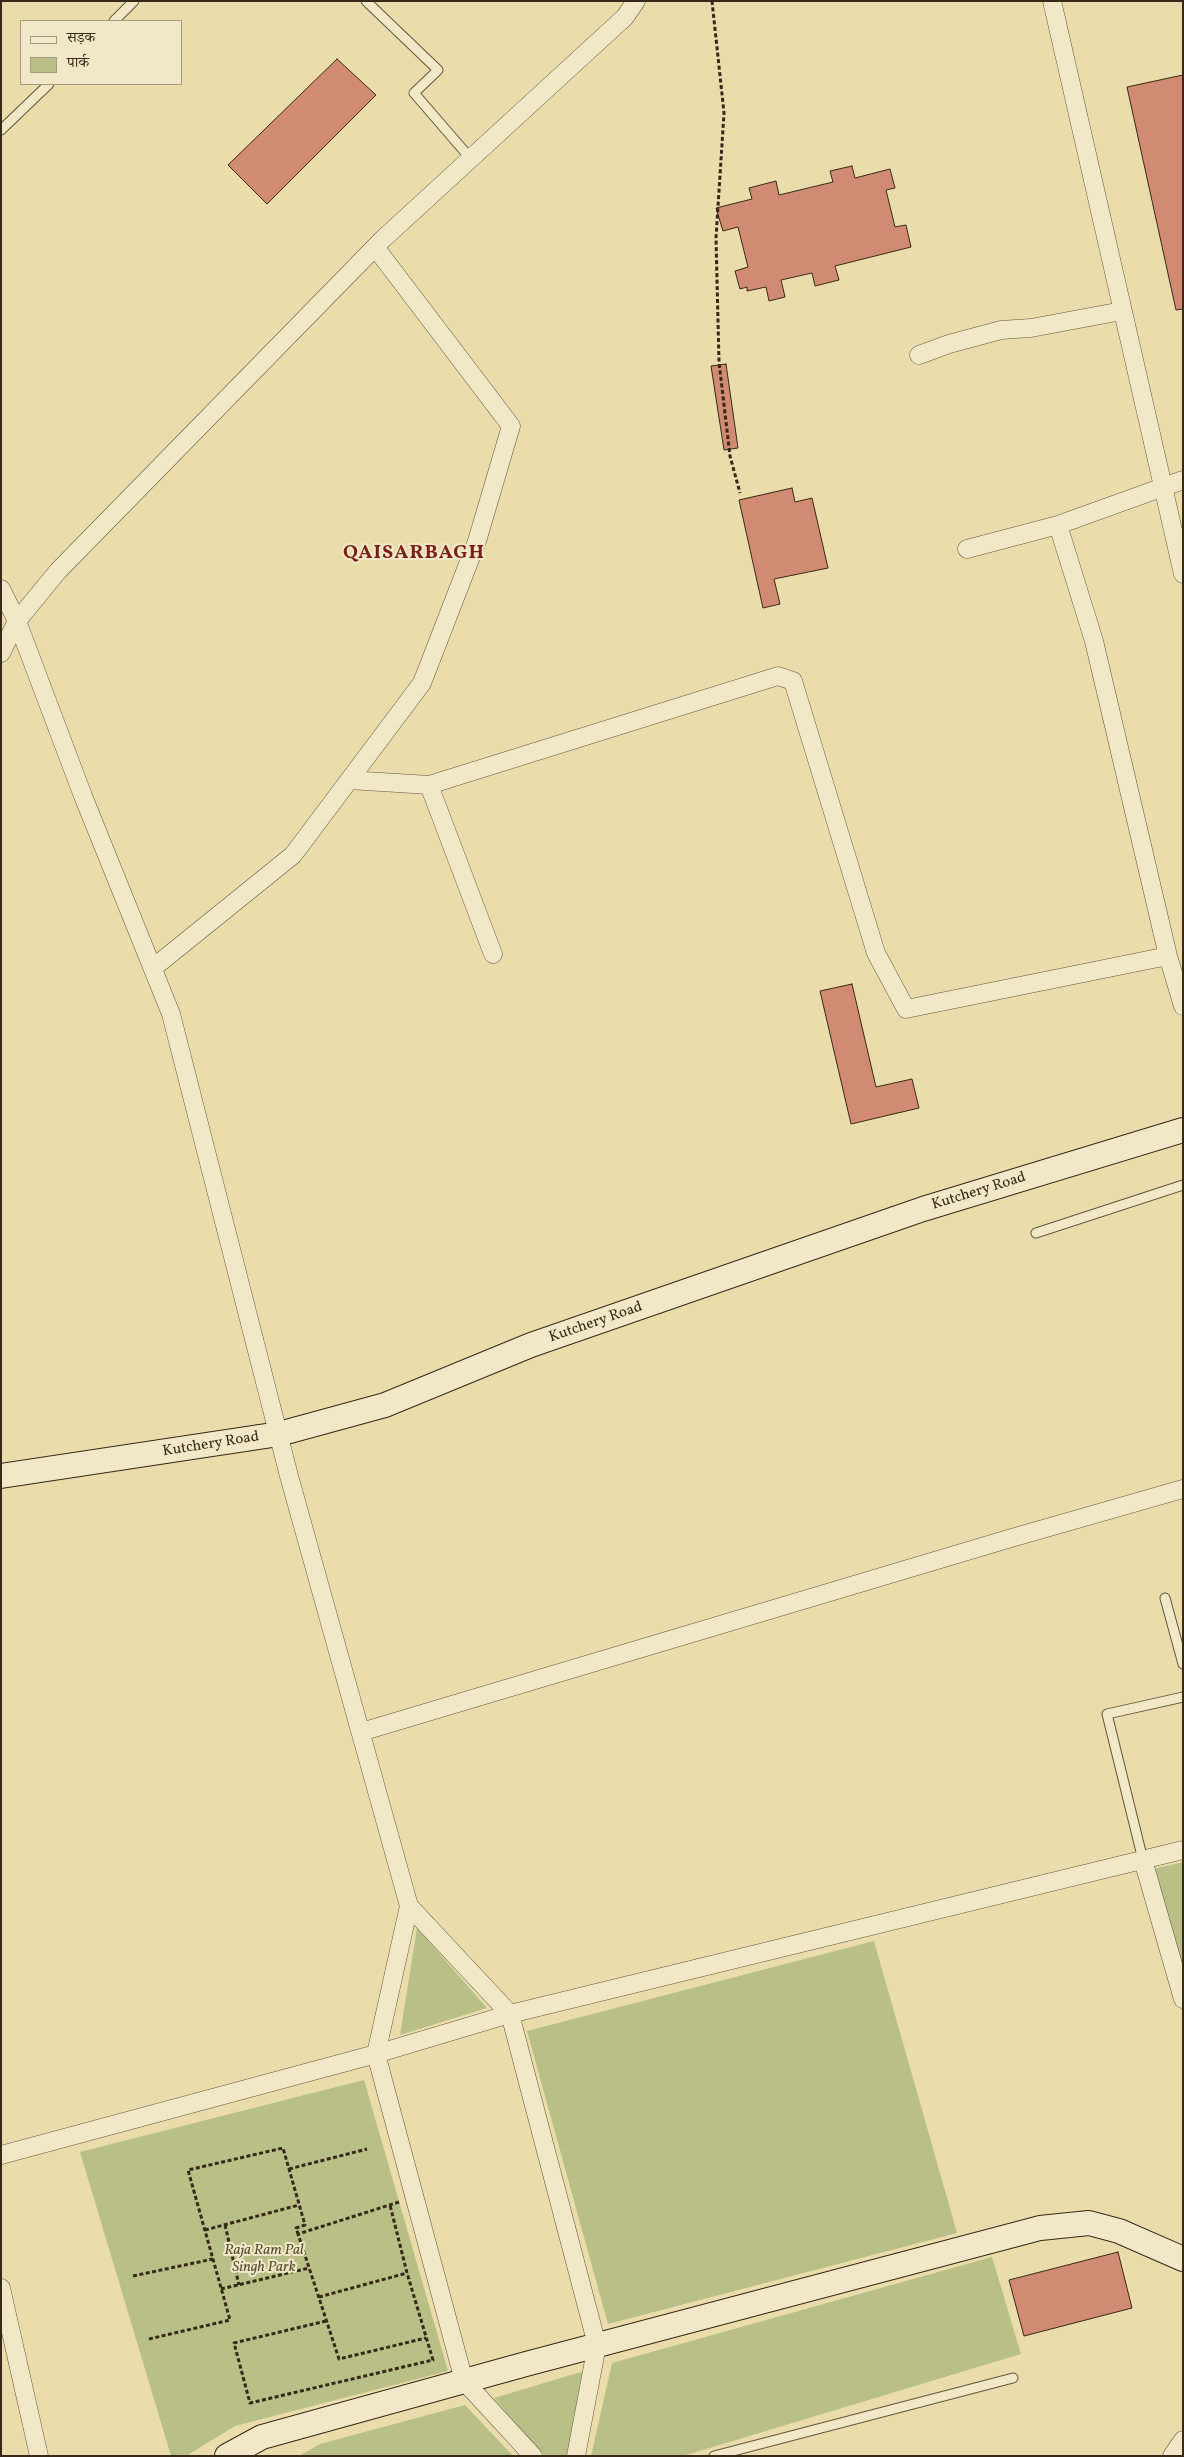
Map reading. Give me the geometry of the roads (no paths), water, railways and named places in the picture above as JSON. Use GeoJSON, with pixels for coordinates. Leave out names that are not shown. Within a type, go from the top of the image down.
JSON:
{"type":"FeatureCollection","features":[{"type":"Feature","properties":{"kind":"street"},"geometry":{"type":"LineString","coordinates":[[1,653],[18,621],[58,571],[375,247],[626,17],[636,1]]}},
{"type":"Feature","properties":{"kind":"street"},"geometry":{"type":"LineString","coordinates":[[1052,1],[1183,574]]}},
{"type":"Feature","properties":{"kind":"street"},"geometry":{"type":"LineString","coordinates":[[153,968],[293,855],[422,683],[477,541],[511,426],[375,247]]}},
{"type":"Feature","properties":{"kind":"street"},"geometry":{"type":"LineString","coordinates":[[919,354],[1002,330],[1031,328],[1122,311]]}},
{"type":"Feature","properties":{"kind":"street"},"geometry":{"type":"LineString","coordinates":[[967,549],[1058,525],[1183,480]]}},
{"type":"Feature","properties":{"kind":"street"},"geometry":{"type":"LineString","coordinates":[[1058,525],[1094,642],[1168,956],[1183,1006]]}},
{"type":"Feature","properties":{"kind":"street"},"geometry":{"type":"LineString","coordinates":[[1,589],[18,621],[83,796],[171,1014],[279,1434],[409,1906],[510,2014],[597,2346],[576,2456]]}},
{"type":"Feature","properties":{"kind":"street"},"geometry":{"type":"LineString","coordinates":[[349,780],[429,785],[778,676],[793,681],[876,952],[906,1009],[1168,956]]}},
{"type":"Feature","properties":{"kind":"street"},"geometry":{"type":"LineString","coordinates":[[429,785],[493,954]]}},
{"type":"Feature","properties":{"kind":"street","name":"Kutchery Road"},"geometry":{"type":"LineString","coordinates":[[1,1476],[279,1434],[384,1405],[531,1346],[923,1209],[1183,1130]]}},
{"type":"Feature","properties":{"kind":"street"},"geometry":{"type":"LineString","coordinates":[[361,1732],[1008,1538],[1183,1489]]}},
{"type":"Feature","properties":{"kind":"street"},"geometry":{"type":"LineString","coordinates":[[1,2155],[376,2054],[510,2014],[1183,1850]]}},
{"type":"Feature","properties":{"kind":"street"},"geometry":{"type":"LineString","coordinates":[[1143,1860],[1183,1999]]}},
{"type":"Feature","properties":{"kind":"street"},"geometry":{"type":"LineString","coordinates":[[409,1906],[376,2054],[464,2382],[533,2456]]}},
{"type":"Feature","properties":{"kind":"street"},"geometry":{"type":"LineString","coordinates":[[227,2456],[262,2437],[1040,2228],[1089,2223],[1120,2231],[1183,2259]]}},
{"type":"Feature","properties":{"kind":"street"},"geometry":{"type":"LineString","coordinates":[[1,2288],[39,2456]]}},
{"type":"Feature","properties":{"kind":"street"},"geometry":{"type":"LineString","coordinates":[[1172,2456],[1183,2440]]}},
{"type":"Feature","properties":{"kind":"lane"},"geometry":{"type":"LineString","coordinates":[[115,20],[134,1]]}},
{"type":"Feature","properties":{"kind":"lane"},"geometry":{"type":"LineString","coordinates":[[366,1],[438,70],[414,94],[471,159]]}},
{"type":"Feature","properties":{"kind":"lane"},"geometry":{"type":"LineString","coordinates":[[1,130],[48,85]]}},
{"type":"Feature","properties":{"kind":"lane"},"geometry":{"type":"LineString","coordinates":[[1036,1233],[1183,1185]]}},
{"type":"Feature","properties":{"kind":"lane"},"geometry":{"type":"LineString","coordinates":[[1165,1598],[1183,1664]]}},
{"type":"Feature","properties":{"kind":"lane"},"geometry":{"type":"LineString","coordinates":[[1143,1860],[1107,1714],[1183,1697]]}},
{"type":"Feature","properties":{"kind":"lane"},"geometry":{"type":"LineString","coordinates":[[714,2456],[1012,2378]]}},
{"type":"Feature","properties":{"kind":"district","name":"QAISARBAGH"},"geometry":{"type":"Point","coordinates":[414,554]}},
{"type":"Feature","properties":{"kind":"park label","name":"Raja Ram Pal Singh Park"},"geometry":{"type":"Point","coordinates":[264,2260]}}]}
